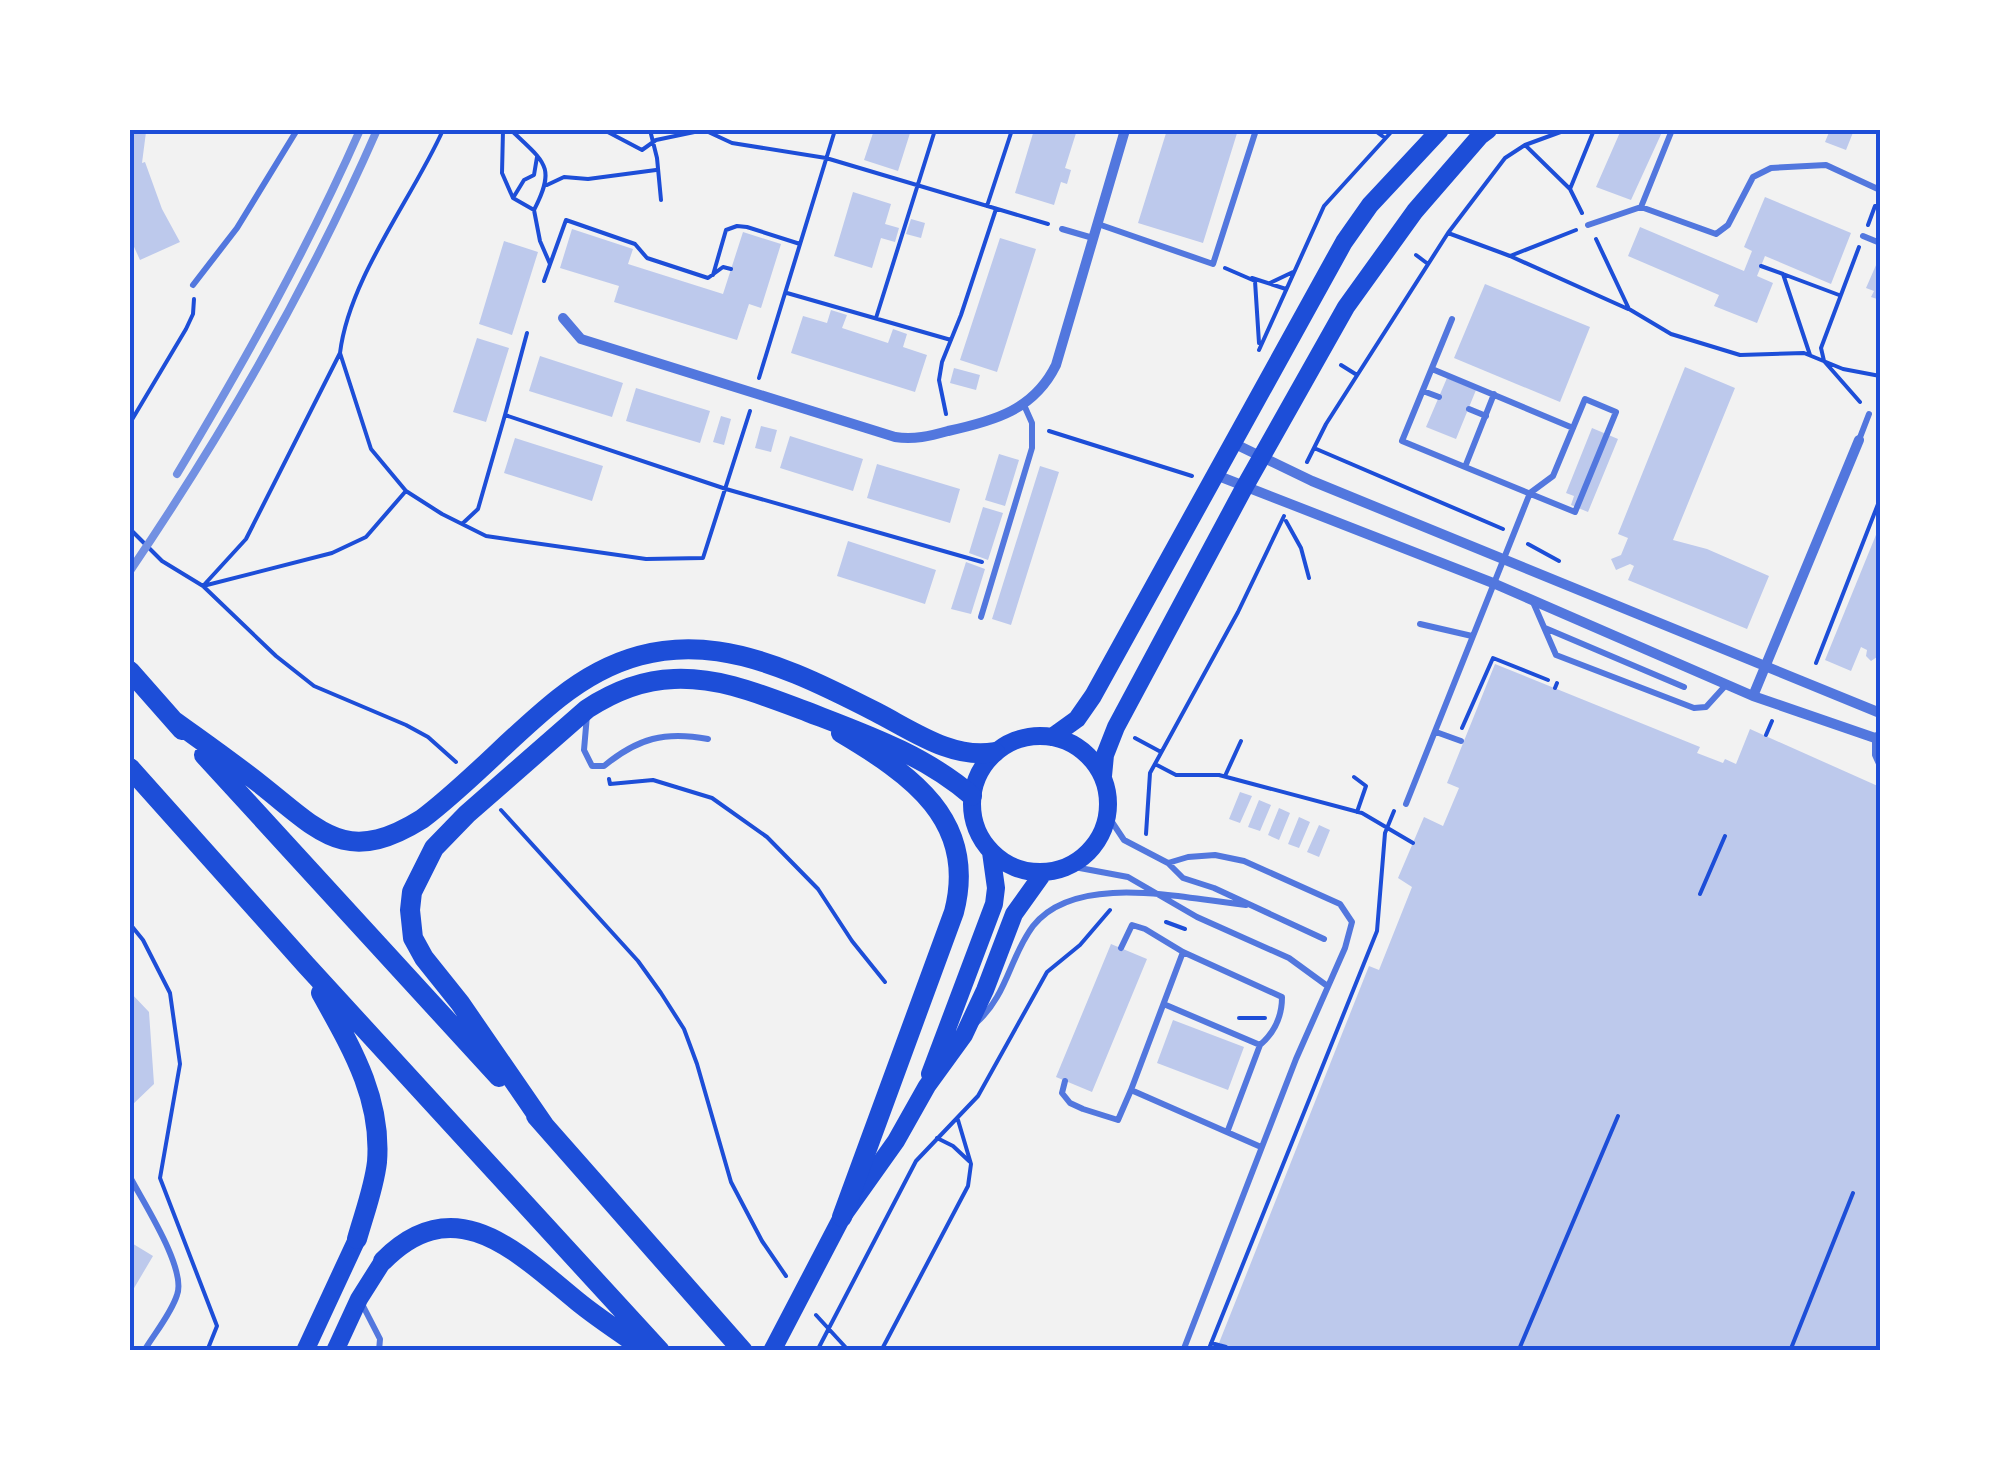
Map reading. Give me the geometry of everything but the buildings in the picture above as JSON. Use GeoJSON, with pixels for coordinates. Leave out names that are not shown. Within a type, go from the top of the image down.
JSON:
{"type":"FeatureCollection","features":[{"type":"Feature","properties":{"kind":"highway"},"geometry":{"type":"LineString","coordinates":[[173,720],[298,817],[329,837],[359,842],[399,833],[422,818],[559,698],[596,672],[632,658],[675,650],[714,649],[756,658],[824,685],[945,747],[976,756],[996,752]]}},
{"type":"Feature","properties":{"kind":"highway"},"geometry":{"type":"LineString","coordinates":[[130,671],[443,1019],[544,1124],[743,1351]]}},
{"type":"Feature","properties":{"kind":"highway"},"geometry":{"type":"LineString","coordinates":[[544,1124],[424,958],[413,938],[410,910],[412,892],[434,848],[588,708],[640,684],[674,679],[707,680],[760,692],[870,734],[936,770],[972,796]]}},
{"type":"Feature","properties":{"kind":"highway"},"geometry":{"type":"LineString","coordinates":[[805,711],[878,756],[920,788],[947,825],[956,847],[959,870],[954,912],[838,1226]]}},
{"type":"Feature","properties":{"kind":"highway"},"geometry":{"type":"LineString","coordinates":[[130,768],[660,1351]]}},
{"type":"Feature","properties":{"kind":"highway"},"geometry":{"type":"LineString","coordinates":[[306,965],[361,1065],[374,1116],[376,1166],[357,1239]]}},
{"type":"Feature","properties":{"kind":"highway"},"geometry":{"type":"LineString","coordinates":[[383,1261],[421,1232],[454,1228],[482,1233],[521,1253],[578,1302],[648,1351]]}},
{"type":"Feature","properties":{"kind":"main road"},"geometry":{"type":"LineString","coordinates":[[927,1086],[944,1028],[994,904],[991,852],[975,826],[972,796],[980,772],[996,752],[1022,738],[1052,736],[1068,727],[1085,709],[1344,242],[1370,205],[1440,130]]}},
{"type":"Feature","properties":{"kind":"main road"},"geometry":{"type":"LineString","coordinates":[[991,852],[1015,868],[1044,872],[1070,866],[1094,846],[1108,816],[1103,776],[1105,755],[1116,726],[1244,488],[1349,303],[1415,212],[1488,130]]}},
{"type":"Feature","properties":{"kind":"main road"},"geometry":{"type":"LineString","coordinates":[[1052,736],[1082,750],[1103,776]]}},
{"type":"Feature","properties":{"kind":"main road"},"geometry":{"type":"LineString","coordinates":[[772,1351],[838,1226],[964,1035],[1014,914],[1044,872]]}},
{"type":"Feature","properties":{"kind":"main road"},"geometry":{"type":"LineString","coordinates":[[306,1351],[357,1239]]}},
{"type":"Feature","properties":{"kind":"main road"},"geometry":{"type":"LineString","coordinates":[[336,1351],[359,1299],[383,1261]]}},
{"type":"Feature","properties":{"kind":"street"},"geometry":{"type":"LineString","coordinates":[[563,318],[581,339],[895,437],[912,440],[997,420],[1024,406],[1049,380],[1056,365],[1125,130]]}},
{"type":"Feature","properties":{"kind":"street"},"geometry":{"type":"LineString","coordinates":[[1753,696],[1858,440]]}},
{"type":"Feature","properties":{"kind":"street"},"geometry":{"type":"LineString","coordinates":[[1233,443],[1312,481],[1880,713]]}},
{"type":"Feature","properties":{"kind":"street"},"geometry":{"type":"LineString","coordinates":[[1216,475],[1493,583],[1753,696],[1878,737]]}},
{"type":"Feature","properties":{"kind":"lane"},"geometry":{"type":"LineString","coordinates":[[193,285],[238,228],[297,130]]}},
{"type":"Feature","properties":{"kind":"lane"},"geometry":{"type":"LineString","coordinates":[[1097,224],[1213,264],[1256,130]]}},
{"type":"Feature","properties":{"kind":"lane"},"geometry":{"type":"LineString","coordinates":[[1641,207],[1672,130]]}},
{"type":"Feature","properties":{"kind":"lane"},"geometry":{"type":"LineString","coordinates":[[1588,225],[1641,207],[1716,234],[1728,225],[1753,177],[1770,168],[1826,165],[1880,192]]}},
{"type":"Feature","properties":{"kind":"lane"},"geometry":{"type":"LineString","coordinates":[[1062,228],[1093,238]]}},
{"type":"Feature","properties":{"kind":"lane"},"geometry":{"type":"LineString","coordinates":[[1863,236],[1880,243]]}},
{"type":"Feature","properties":{"kind":"lane"},"geometry":{"type":"LineString","coordinates":[[1406,804],[1530,494],[1554,476],[1585,399],[1616,412],[1575,512],[1530,494],[1465,466],[1402,441],[1452,318]]}},
{"type":"Feature","properties":{"kind":"lane"},"geometry":{"type":"LineString","coordinates":[[1432,369],[1573,428]]}},
{"type":"Feature","properties":{"kind":"lane"},"geometry":{"type":"LineString","coordinates":[[1423,390],[1439,397]]}},
{"type":"Feature","properties":{"kind":"lane"},"geometry":{"type":"LineString","coordinates":[[1465,466],[1494,394]]}},
{"type":"Feature","properties":{"kind":"lane"},"geometry":{"type":"LineString","coordinates":[[981,617],[1032,448],[1032,423],[1024,406]]}},
{"type":"Feature","properties":{"kind":"lane"},"geometry":{"type":"LineString","coordinates":[[1468,410],[1486,416]]}},
{"type":"Feature","properties":{"kind":"lane"},"geometry":{"type":"LineString","coordinates":[[1858,440],[1870,414]]}},
{"type":"Feature","properties":{"kind":"lane"},"geometry":{"type":"LineString","coordinates":[[1532,601],[1556,655],[1694,708],[1706,706],[1726,685]]}},
{"type":"Feature","properties":{"kind":"lane"},"geometry":{"type":"LineString","coordinates":[[1420,624],[1472,636]]}},
{"type":"Feature","properties":{"kind":"lane"},"geometry":{"type":"LineString","coordinates":[[1544,628],[1684,687]]}},
{"type":"Feature","properties":{"kind":"lane"},"geometry":{"type":"LineString","coordinates":[[588,708],[584,750],[592,766],[604,766],[627,747],[648,739],[683,734],[708,739]]}},
{"type":"Feature","properties":{"kind":"lane"},"geometry":{"type":"LineString","coordinates":[[1436,732],[1457,740]]}},
{"type":"Feature","properties":{"kind":"lane"},"geometry":{"type":"LineString","coordinates":[[1878,737],[1876,755],[1880,766]]}},
{"type":"Feature","properties":{"kind":"lane"},"geometry":{"type":"LineString","coordinates":[[1108,816],[1124,840],[1168,864],[1183,878],[1214,888],[1324,940]]}},
{"type":"Feature","properties":{"kind":"lane"},"geometry":{"type":"LineString","coordinates":[[1168,864],[1188,857],[1215,855],[1244,861],[1340,904],[1352,922],[1346,948],[1326,985],[1184,1351]]}},
{"type":"Feature","properties":{"kind":"lane"},"geometry":{"type":"LineString","coordinates":[[1070,866],[1128,877],[1197,916],[1290,958],[1326,985]]}},
{"type":"Feature","properties":{"kind":"lane"},"geometry":{"type":"LineString","coordinates":[[964,1035],[993,1008],[1034,926],[1054,907],[1096,893],[1246,905]]}},
{"type":"Feature","properties":{"kind":"lane"},"geometry":{"type":"LineString","coordinates":[[1121,948],[1132,926],[1145,928],[1184,952],[1282,997],[1278,1021],[1260,1046],[1228,1130]]}},
{"type":"Feature","properties":{"kind":"lane"},"geometry":{"type":"LineString","coordinates":[[1065,1081],[1062,1093],[1070,1103],[1118,1120],[1184,952]]}},
{"type":"Feature","properties":{"kind":"lane"},"geometry":{"type":"LineString","coordinates":[[1166,1005],[1260,1046]]}},
{"type":"Feature","properties":{"kind":"lane"},"geometry":{"type":"LineString","coordinates":[[1131,1090],[1261,1147]]}},
{"type":"Feature","properties":{"kind":"lane"},"geometry":{"type":"LineString","coordinates":[[130,1177],[160,1232],[179,1279],[178,1295],[144,1351]]}},
{"type":"Feature","properties":{"kind":"lane"},"geometry":{"type":"LineString","coordinates":[[359,1299],[380,1339],[379,1351]]}},
{"type":"Feature","properties":{"kind":"path"},"geometry":{"type":"LineString","coordinates":[[202,586],[246,539],[340,352],[342,332],[376,254],[426,168],[442,131],[454,130]]}},
{"type":"Feature","properties":{"kind":"path"},"geometry":{"type":"LineString","coordinates":[[502,130],[502,173],[513,198],[534,210]]}},
{"type":"Feature","properties":{"kind":"path"},"geometry":{"type":"LineString","coordinates":[[511,130],[537,156],[548,174],[547,185],[534,210],[540,241],[550,264]]}},
{"type":"Feature","properties":{"kind":"path"},"geometry":{"type":"LineString","coordinates":[[604,130],[642,150],[652,143],[704,130],[732,143],[826,158],[1062,228]]}},
{"type":"Feature","properties":{"kind":"path"},"geometry":{"type":"LineString","coordinates":[[650,130],[661,200]]}},
{"type":"Feature","properties":{"kind":"path"},"geometry":{"type":"LineString","coordinates":[[760,377],[835,130]]}},
{"type":"Feature","properties":{"kind":"path"},"geometry":{"type":"LineString","coordinates":[[876,318],[935,130]]}},
{"type":"Feature","properties":{"kind":"path"},"geometry":{"type":"LineString","coordinates":[[987,206],[1012,130]]}},
{"type":"Feature","properties":{"kind":"path"},"geometry":{"type":"LineString","coordinates":[[1374,130],[1384,138]]}},
{"type":"Feature","properties":{"kind":"path"},"geometry":{"type":"LineString","coordinates":[[1560,562],[1487,520],[1314,448],[1448,233],[1505,158],[1524,145],[1566,130]]}},
{"type":"Feature","properties":{"kind":"path"},"geometry":{"type":"LineString","coordinates":[[1570,189],[1594,130]]}},
{"type":"Feature","properties":{"kind":"path"},"geometry":{"type":"LineString","coordinates":[[1524,145],[1570,189],[1629,309]]}},
{"type":"Feature","properties":{"kind":"path"},"geometry":{"type":"LineString","coordinates":[[513,198],[524,180],[534,175],[537,156]]}},
{"type":"Feature","properties":{"kind":"path"},"geometry":{"type":"LineString","coordinates":[[547,185],[564,177],[588,179],[656,170]]}},
{"type":"Feature","properties":{"kind":"path"},"geometry":{"type":"LineString","coordinates":[[1870,414],[1824,361],[1820,348],[1880,192]]}},
{"type":"Feature","properties":{"kind":"path"},"geometry":{"type":"LineString","coordinates":[[954,430],[946,415],[939,380],[942,362],[996,208]]}},
{"type":"Feature","properties":{"kind":"path"},"geometry":{"type":"LineString","coordinates":[[544,281],[566,220],[635,244],[647,258],[708,278],[723,267],[731,269]]}},
{"type":"Feature","properties":{"kind":"path"},"geometry":{"type":"LineString","coordinates":[[1510,256],[1588,225]]}},
{"type":"Feature","properties":{"kind":"path"},"geometry":{"type":"LineString","coordinates":[[712,275],[726,230],[737,226],[800,244]]}},
{"type":"Feature","properties":{"kind":"path"},"geometry":{"type":"LineString","coordinates":[[1448,233],[1629,309],[1671,334],[1740,355],[1810,355],[1844,370],[1880,376]]}},
{"type":"Feature","properties":{"kind":"path"},"geometry":{"type":"LineString","coordinates":[[1416,255],[1428,264]]}},
{"type":"Feature","properties":{"kind":"path"},"geometry":{"type":"LineString","coordinates":[[1213,264],[1286,289]]}},
{"type":"Feature","properties":{"kind":"path"},"geometry":{"type":"LineString","coordinates":[[1761,266],[1839,296]]}},
{"type":"Feature","properties":{"kind":"path"},"geometry":{"type":"LineString","coordinates":[[1270,283],[1294,271]]}},
{"type":"Feature","properties":{"kind":"path"},"geometry":{"type":"LineString","coordinates":[[1783,274],[1810,355]]}},
{"type":"Feature","properties":{"kind":"path"},"geometry":{"type":"LineString","coordinates":[[1252,278],[1258,294],[1260,348]]}},
{"type":"Feature","properties":{"kind":"path"},"geometry":{"type":"LineString","coordinates":[[130,423],[193,314],[193,285]]}},
{"type":"Feature","properties":{"kind":"path"},"geometry":{"type":"LineString","coordinates":[[786,292],[951,340]]}},
{"type":"Feature","properties":{"kind":"path"},"geometry":{"type":"LineString","coordinates":[[462,524],[478,509],[498,450],[527,333]]}},
{"type":"Feature","properties":{"kind":"path"},"geometry":{"type":"LineString","coordinates":[[340,352],[371,449],[406,491],[486,536],[582,551],[646,559],[703,558],[752,407]]}},
{"type":"Feature","properties":{"kind":"path"},"geometry":{"type":"LineString","coordinates":[[1342,364],[1357,375]]}},
{"type":"Feature","properties":{"kind":"path"},"geometry":{"type":"LineString","coordinates":[[505,415],[726,489],[996,566]]}},
{"type":"Feature","properties":{"kind":"path"},"geometry":{"type":"LineString","coordinates":[[1032,423],[1192,476]]}},
{"type":"Feature","properties":{"kind":"path"},"geometry":{"type":"LineString","coordinates":[[202,586],[332,553],[366,537],[406,491]]}},
{"type":"Feature","properties":{"kind":"path"},"geometry":{"type":"LineString","coordinates":[[1816,663],[1880,500]]}},
{"type":"Feature","properties":{"kind":"path"},"geometry":{"type":"LineString","coordinates":[[1146,834],[1146,792],[1154,764],[1238,612],[1284,517],[1301,548],[1308,578]]}},
{"type":"Feature","properties":{"kind":"path"},"geometry":{"type":"LineString","coordinates":[[130,528],[162,561],[202,586],[314,686],[428,737],[463,768]]}},
{"type":"Feature","properties":{"kind":"path"},"geometry":{"type":"LineString","coordinates":[[1457,740],[1493,658],[1548,680]]}},
{"type":"Feature","properties":{"kind":"path"},"geometry":{"type":"LineString","coordinates":[[1766,735],[1776,713]]}},
{"type":"Feature","properties":{"kind":"path"},"geometry":{"type":"LineString","coordinates":[[1225,776],[1240,741]]}},
{"type":"Feature","properties":{"kind":"path"},"geometry":{"type":"LineString","coordinates":[[1154,764],[1176,775],[1225,776],[1357,812],[1413,843]]}},
{"type":"Feature","properties":{"kind":"path"},"geometry":{"type":"LineString","coordinates":[[604,766],[610,784],[653,780],[712,798],[766,837],[818,889],[852,941],[886,982]]}},
{"type":"Feature","properties":{"kind":"path"},"geometry":{"type":"LineString","coordinates":[[1354,777],[1366,786],[1357,812]]}},
{"type":"Feature","properties":{"kind":"path"},"geometry":{"type":"LineString","coordinates":[[1208,1351],[1378,932],[1388,827],[1395,808],[1388,800]]}},
{"type":"Feature","properties":{"kind":"path"},"geometry":{"type":"LineString","coordinates":[[494,803],[662,992],[690,1046],[731,1182],[788,1280]]}},
{"type":"Feature","properties":{"kind":"path"},"geometry":{"type":"LineString","coordinates":[[1700,894],[1725,836]]}},
{"type":"Feature","properties":{"kind":"path"},"geometry":{"type":"LineString","coordinates":[[817,1351],[916,1161],[958,1120],[986,1084],[1038,984],[1092,933],[1114,906]]}},
{"type":"Feature","properties":{"kind":"path"},"geometry":{"type":"LineString","coordinates":[[130,924],[143,940],[170,992],[180,1064],[160,1178],[218,1326],[207,1351]]}},
{"type":"Feature","properties":{"kind":"path"},"geometry":{"type":"LineString","coordinates":[[1240,1018],[1278,1021]]}},
{"type":"Feature","properties":{"kind":"path"},"geometry":{"type":"LineString","coordinates":[[1520,1347],[1618,1116]]}},
{"type":"Feature","properties":{"kind":"path"},"geometry":{"type":"LineString","coordinates":[[881,1351],[968,1186],[971,1164],[958,1120]]}},
{"type":"Feature","properties":{"kind":"path"},"geometry":{"type":"LineString","coordinates":[[937,1138],[953,1146],[971,1164]]}},
{"type":"Feature","properties":{"kind":"path"},"geometry":{"type":"LineString","coordinates":[[1790,1351],[1853,1193]]}},
{"type":"Feature","properties":{"kind":"path"},"geometry":{"type":"LineString","coordinates":[[808,1305],[849,1351]]}},
{"type":"Feature","properties":{"kind":"path"},"geometry":{"type":"LineString","coordinates":[[1211,1342],[1226,1348]]}},
{"type":"Feature","properties":{"kind":"railway"},"geometry":{"type":"LineString","coordinates":[[177,474],[274,305],[360,130]]}},
{"type":"Feature","properties":{"kind":"railway"},"geometry":{"type":"LineString","coordinates":[[130,571],[264,356],[323,245],[377,130]]}}]}
